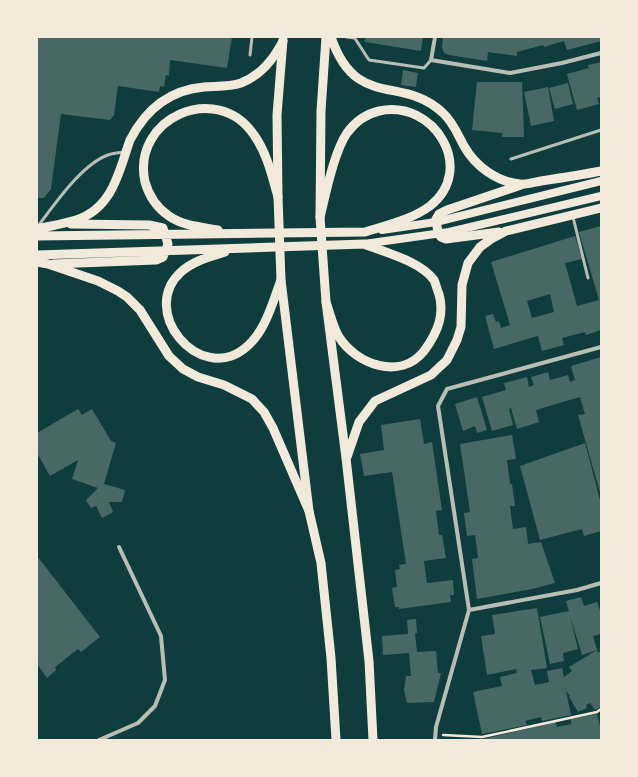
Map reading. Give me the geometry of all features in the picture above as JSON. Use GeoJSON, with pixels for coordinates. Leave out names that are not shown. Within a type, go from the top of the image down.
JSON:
{"type":"FeatureCollection","features":[{"type":"Feature","properties":{"kind":"main road"},"geometry":{"type":"LineString","coordinates":[[326,37],[320,111],[320,217],[326,302],[346,458],[369,661],[373,740]]}},
{"type":"Feature","properties":{"kind":"main road"},"geometry":{"type":"LineString","coordinates":[[331,37],[343,62],[360,80],[376,87],[418,98],[436,107],[450,122],[465,148],[478,164],[495,176],[521,185]]}},
{"type":"Feature","properties":{"kind":"main road"},"geometry":{"type":"LineString","coordinates":[[37,228],[77,220],[92,212],[103,203],[112,190],[125,152],[138,124],[160,102],[179,93],[203,87],[232,85],[250,78],[272,60],[283,39]]}},
{"type":"Feature","properties":{"kind":"main road"},"geometry":{"type":"LineString","coordinates":[[283,39],[277,115],[281,280],[309,511],[321,563],[332,658],[336,740]]}},
{"type":"Feature","properties":{"kind":"main road"},"geometry":{"type":"LineString","coordinates":[[241,234],[192,225],[170,217],[161,211],[154,202],[146,185],[144,164],[146,153],[154,135],[161,126],[179,114],[198,108],[210,108],[236,117],[254,134],[265,155],[278,197]]}},
{"type":"Feature","properties":{"kind":"main road"},"geometry":{"type":"LineString","coordinates":[[320,217],[336,157],[343,140],[354,126],[367,115],[375,112],[403,110],[417,115],[435,128],[446,146],[449,155],[450,176],[443,192],[431,205],[414,216],[365,232]]}},
{"type":"Feature","properties":{"kind":"main road"},"geometry":{"type":"LineString","coordinates":[[601,171],[521,185],[447,210],[439,214],[436,219],[438,233],[441,237],[446,239],[506,231],[601,208]]}},
{"type":"Feature","properties":{"kind":"main road"},"geometry":{"type":"LineString","coordinates":[[37,236],[365,232],[436,222],[601,181]]}},
{"type":"Feature","properties":{"kind":"main road"},"geometry":{"type":"LineString","coordinates":[[37,255],[364,244],[449,232],[601,196]]}},
{"type":"Feature","properties":{"kind":"main road"},"geometry":{"type":"LineString","coordinates":[[48,264],[156,260],[163,257],[168,244],[163,228],[149,224],[57,224]]}},
{"type":"Feature","properties":{"kind":"main road"},"geometry":{"type":"LineString","coordinates":[[346,458],[359,422],[375,401],[431,375],[446,360],[457,340],[461,327],[462,285],[468,263],[480,247],[506,231]]}},
{"type":"Feature","properties":{"kind":"main road"},"geometry":{"type":"LineString","coordinates":[[326,302],[338,335],[353,353],[367,362],[392,367],[407,364],[424,352],[438,328],[440,321],[442,305],[434,281],[422,269],[402,259],[364,244]]}},
{"type":"Feature","properties":{"kind":"main road"},"geometry":{"type":"LineString","coordinates":[[240,248],[197,262],[182,271],[169,289],[166,304],[172,328],[181,340],[194,351],[216,358],[230,356],[244,349],[257,336],[262,327],[281,280]]}},
{"type":"Feature","properties":{"kind":"main road"},"geometry":{"type":"LineString","coordinates":[[37,262],[48,264],[98,281],[122,294],[140,310],[170,356],[183,369],[198,377],[245,394],[259,406],[273,428],[309,511]]}},
{"type":"Feature","properties":{"kind":"street"},"geometry":{"type":"LineString","coordinates":[[435,37],[431,60],[510,73],[562,63],[601,53]]}},
{"type":"Feature","properties":{"kind":"street"},"geometry":{"type":"LineString","coordinates":[[435,740],[436,727],[469,610],[438,406],[447,389],[601,346]]}},
{"type":"Feature","properties":{"kind":"street"},"geometry":{"type":"LineString","coordinates":[[99,740],[138,723],[155,706],[165,680],[161,636],[119,547]]}},
{"type":"Feature","properties":{"kind":"street"},"geometry":{"type":"LineString","coordinates":[[469,610],[577,590],[601,583]]}},
{"type":"Feature","properties":{"kind":"lane"},"geometry":{"type":"LineString","coordinates":[[250,55],[252,37]]}},
{"type":"Feature","properties":{"kind":"lane"},"geometry":{"type":"LineString","coordinates":[[347,37],[354,38],[369,60],[424,68],[431,60]]}},
{"type":"Feature","properties":{"kind":"lane"},"geometry":{"type":"LineString","coordinates":[[511,159],[601,130]]}},
{"type":"Feature","properties":{"kind":"lane"},"geometry":{"type":"LineString","coordinates":[[37,228],[67,189],[90,165],[109,155],[125,152]]}},
{"type":"Feature","properties":{"kind":"lane"},"geometry":{"type":"LineString","coordinates":[[573,215],[588,278]]}},
{"type":"Feature","properties":{"kind":"path"},"geometry":{"type":"LineString","coordinates":[[435,734],[482,737],[597,712],[601,709]]}},
{"type":"Feature","properties":{"kind":"building"},"geometry":{"type":"Polygon","coordinates":[[[37,37],[232,37],[227,68],[170,60],[169,76],[166,75],[164,87],[160,86],[159,92],[118,86],[114,115],[110,120],[61,114],[51,189],[44,198],[37,198],[37,37]]]}},
{"type":"Feature","properties":{"kind":"building"},"geometry":{"type":"Polygon","coordinates":[[[366,37],[423,37],[421,51],[365,42],[366,37]]]}},
{"type":"Feature","properties":{"kind":"building"},"geometry":{"type":"Polygon","coordinates":[[[443,37],[601,37],[601,41],[567,50],[564,41],[544,47],[543,45],[517,52],[517,56],[488,52],[487,61],[444,53],[442,48],[443,37]]]}},
{"type":"Feature","properties":{"kind":"building"},"geometry":{"type":"Polygon","coordinates":[[[601,62],[601,97],[597,98],[599,104],[577,110],[567,74],[589,68],[588,65],[601,62]]]}},
{"type":"Feature","properties":{"kind":"building"},"geometry":{"type":"Polygon","coordinates":[[[403,70],[418,73],[416,87],[401,85],[403,70]]]}},
{"type":"Feature","properties":{"kind":"building"},"geometry":{"type":"Polygon","coordinates":[[[477,82],[522,82],[524,137],[502,137],[502,133],[472,130],[477,82]]]}},
{"type":"Feature","properties":{"kind":"building"},"geometry":{"type":"Polygon","coordinates":[[[568,83],[573,104],[555,109],[549,88],[568,83]]]}},
{"type":"Feature","properties":{"kind":"building"},"geometry":{"type":"Polygon","coordinates":[[[548,87],[554,121],[531,126],[524,92],[548,87]]]}},
{"type":"Feature","properties":{"kind":"building"},"geometry":{"type":"Polygon","coordinates":[[[601,226],[601,330],[586,335],[585,332],[562,338],[564,345],[542,351],[538,336],[494,349],[485,316],[493,314],[496,322],[499,321],[501,328],[510,325],[491,262],[575,236],[582,259],[565,263],[577,306],[599,300],[579,232],[601,226]],[[550,294],[527,301],[532,318],[554,312],[550,294]]]}},
{"type":"Feature","properties":{"kind":"building"},"geometry":{"type":"Polygon","coordinates":[[[601,357],[601,496],[578,415],[585,414],[580,397],[536,410],[539,422],[517,429],[511,408],[509,409],[513,425],[492,431],[482,397],[506,390],[504,383],[527,377],[529,387],[534,385],[531,377],[548,372],[550,380],[568,375],[570,382],[575,380],[571,366],[601,357]]]}},
{"type":"Feature","properties":{"kind":"building"},"geometry":{"type":"Polygon","coordinates":[[[477,397],[487,430],[477,433],[475,426],[463,431],[455,404],[477,397]]]}},
{"type":"Feature","properties":{"kind":"building"},"geometry":{"type":"Polygon","coordinates":[[[78,409],[82,415],[92,409],[111,441],[116,443],[104,484],[125,490],[122,502],[109,502],[113,512],[102,518],[96,506],[91,508],[86,500],[98,488],[72,479],[78,460],[50,476],[37,453],[37,433],[78,409]]]}},
{"type":"Feature","properties":{"kind":"building"},"geometry":{"type":"Polygon","coordinates":[[[420,419],[424,444],[432,442],[442,510],[436,511],[439,535],[442,535],[446,558],[424,561],[427,583],[453,580],[454,595],[450,595],[451,602],[399,609],[399,607],[395,607],[392,588],[397,587],[395,570],[400,569],[399,565],[406,564],[392,472],[364,476],[360,454],[384,450],[381,425],[420,419]]]}},
{"type":"Feature","properties":{"kind":"building"},"geometry":{"type":"Polygon","coordinates":[[[512,435],[516,459],[507,460],[515,506],[510,506],[513,529],[526,527],[528,544],[541,542],[555,583],[532,589],[477,599],[472,559],[478,558],[475,535],[467,536],[464,513],[470,512],[460,444],[512,435]]]}},
{"type":"Feature","properties":{"kind":"building"},"geometry":{"type":"Polygon","coordinates":[[[585,443],[601,504],[601,531],[584,536],[582,529],[540,540],[520,466],[585,443]]]}},
{"type":"Feature","properties":{"kind":"building"},"geometry":{"type":"Polygon","coordinates":[[[37,556],[100,637],[81,652],[78,649],[55,667],[56,670],[47,678],[37,664],[37,660],[39,659],[37,657],[37,556]]]}},
{"type":"Feature","properties":{"kind":"building"},"geometry":{"type":"Polygon","coordinates":[[[581,597],[584,606],[597,602],[601,613],[601,634],[593,636],[597,650],[582,655],[570,616],[578,649],[563,653],[564,661],[550,664],[540,617],[569,611],[566,601],[581,597]]]}},
{"type":"Feature","properties":{"kind":"building"},"geometry":{"type":"Polygon","coordinates":[[[537,608],[547,668],[531,670],[535,685],[549,682],[547,671],[562,668],[564,677],[572,671],[569,667],[597,650],[598,653],[601,651],[601,707],[595,710],[590,703],[586,705],[587,708],[578,712],[566,691],[571,715],[542,721],[541,717],[525,721],[527,725],[482,734],[473,692],[502,686],[500,677],[517,673],[516,669],[487,675],[481,636],[495,634],[492,615],[537,608]]]}},
{"type":"Feature","properties":{"kind":"building"},"geometry":{"type":"Polygon","coordinates":[[[416,619],[417,633],[415,633],[417,652],[436,651],[438,673],[441,673],[434,702],[407,703],[404,690],[406,676],[411,676],[409,653],[383,655],[382,636],[408,634],[407,620],[416,619]]]}},
{"type":"Feature","properties":{"kind":"building"},"geometry":{"type":"Polygon","coordinates":[[[597,714],[601,730],[601,740],[483,740],[556,722],[557,727],[571,724],[571,719],[597,714]]]}}]}
